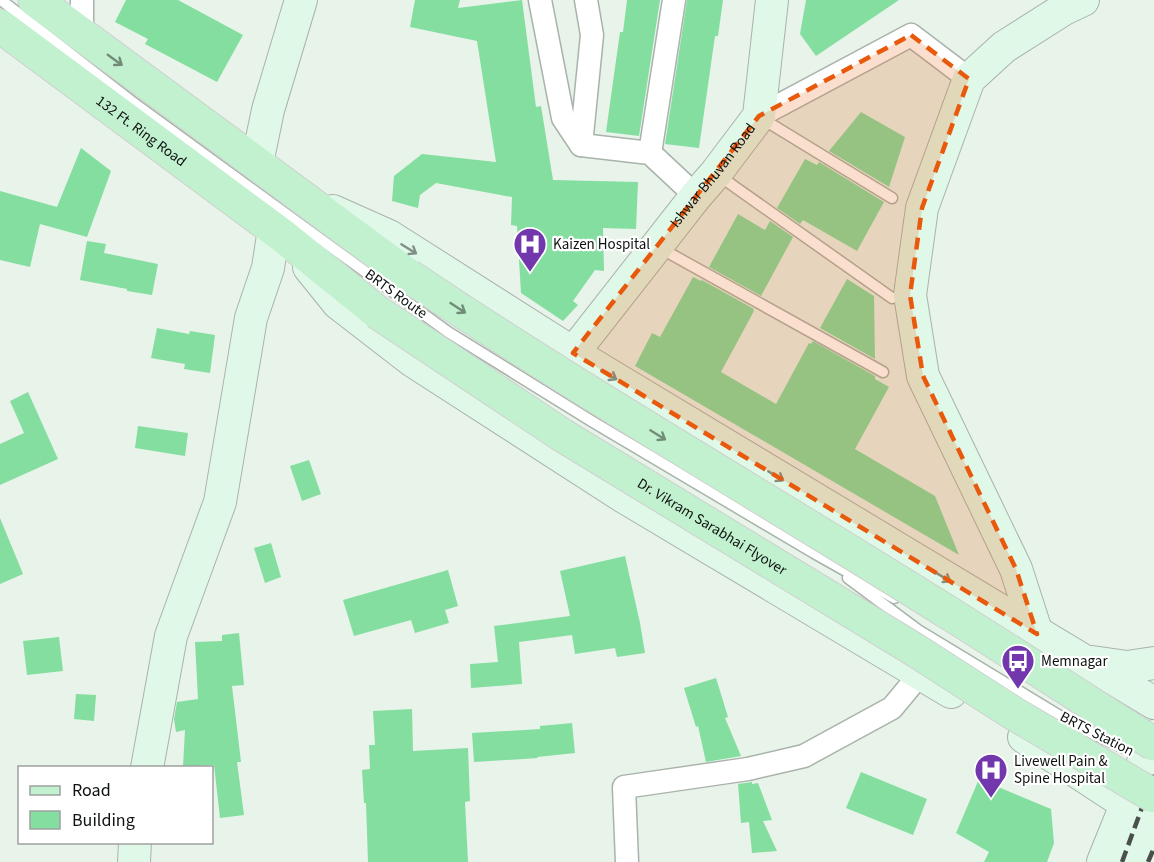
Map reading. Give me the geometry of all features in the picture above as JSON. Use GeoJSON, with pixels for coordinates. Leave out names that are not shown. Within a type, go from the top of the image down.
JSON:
{"type":"FeatureCollection","features":[{"type":"Feature","properties":{"kind":"main road"},"geometry":{"type":"LineString","coordinates":[[35,0],[409,276],[659,435],[942,608],[1152,750]]}},
{"type":"Feature","properties":{"kind":"main road","name":"132 Ft. Ring Road"},"geometry":{"type":"LineString","coordinates":[[0,26],[279,232]]}},
{"type":"Feature","properties":{"kind":"main road","name":"Dr. Vikram Sarabhai Flyover"},"geometry":{"type":"LineString","coordinates":[[279,232],[377,312],[562,435],[915,650],[1013,713],[1147,809]]}},
{"type":"Feature","properties":{"kind":"street"},"geometry":{"type":"LineString","coordinates":[[82,0],[82,35]]}},
{"type":"Feature","properties":{"kind":"street"},"geometry":{"type":"LineString","coordinates":[[257,164],[268,110],[301,0]]}},
{"type":"Feature","properties":{"kind":"street"},"geometry":{"type":"LineString","coordinates":[[540,0],[563,118],[581,145],[650,153],[706,184]]}},
{"type":"Feature","properties":{"kind":"street"},"geometry":{"type":"LineString","coordinates":[[581,145],[592,34],[586,0]]}},
{"type":"Feature","properties":{"kind":"street"},"geometry":{"type":"LineString","coordinates":[[650,153],[674,0]]}},
{"type":"Feature","properties":{"kind":"street","name":"Ishwar Bhuvan Road"},"geometry":{"type":"LineString","coordinates":[[573,353],[759,116],[772,0]]}},
{"type":"Feature","properties":{"kind":"street"},"geometry":{"type":"LineString","coordinates":[[1037,634],[1016,569],[923,376],[910,295],[922,208],[969,79],[1043,10],[1064,9],[1083,0]]}},
{"type":"Feature","properties":{"kind":"street"},"geometry":{"type":"LineString","coordinates":[[759,116],[911,35],[969,79]]}},
{"type":"Feature","properties":{"kind":"street"},"geometry":{"type":"LineString","coordinates":[[300,195],[389,236],[573,353],[1154,703]]}},
{"type":"Feature","properties":{"kind":"street"},"geometry":{"type":"LineString","coordinates":[[279,232],[338,303],[414,361],[624,497],[921,673],[1055,757],[1147,809]]}},
{"type":"Feature","properties":{"kind":"street"},"geometry":{"type":"LineString","coordinates":[[147,766],[171,636],[220,502],[251,318],[279,232]]}},
{"type":"Feature","properties":{"kind":"street"},"geometry":{"type":"LineString","coordinates":[[1082,661],[1127,667],[1154,663]]}},
{"type":"Feature","properties":{"kind":"street"},"geometry":{"type":"LineString","coordinates":[[627,862],[624,787],[748,769],[804,756],[892,708],[921,673]]}},
{"type":"Feature","properties":{"kind":"street"},"geometry":{"type":"LineString","coordinates":[[1132,862],[1147,809],[1152,750]]}},
{"type":"Feature","properties":{"kind":"street"},"geometry":{"type":"LineString","coordinates":[[1103,862],[1147,809]]}},
{"type":"Feature","properties":{"kind":"street"},"geometry":{"type":"LineString","coordinates":[[134,862],[135,844]]}},
{"type":"Feature","properties":{"kind":"lane","name":"BRTS Route"},"geometry":{"type":"LineString","coordinates":[[1,0],[131,101],[448,332],[593,423],[814,553]]}},
{"type":"Feature","properties":{"kind":"lane"},"geometry":{"type":"LineString","coordinates":[[759,116],[892,198]]}},
{"type":"Feature","properties":{"kind":"lane"},"geometry":{"type":"LineString","coordinates":[[706,184],[892,298]]}},
{"type":"Feature","properties":{"kind":"lane"},"geometry":{"type":"LineString","coordinates":[[657,246],[883,372]]}},
{"type":"Feature","properties":{"kind":"lane"},"geometry":{"type":"LineString","coordinates":[[814,553],[907,605]]}},
{"type":"Feature","properties":{"kind":"lane","name":"BRTS Station"},"geometry":{"type":"LineString","coordinates":[[814,553],[918,630],[1078,727],[1152,750]]}},
{"type":"Feature","properties":{"kind":"lane","name":"BRTS Station"},"geometry":{"type":"LineString","coordinates":[[1104,728],[1152,750]]}},
{"type":"Feature","properties":{"kind":"highlighted area"},"geometry":{"type":"Polygon","coordinates":[[[911,35],[969,79],[922,208],[910,295],[923,376],[1016,569],[1037,634],[573,353],[759,116],[911,35]]]}},
{"type":"Feature","properties":{"kind":"building"},"geometry":{"type":"Polygon","coordinates":[[[126,0],[178,0],[243,35],[217,82],[145,44],[148,39],[115,22],[126,0]]]}},
{"type":"Feature","properties":{"kind":"building"},"geometry":{"type":"Polygon","coordinates":[[[415,0],[460,0],[458,8],[522,0],[536,107],[541,106],[553,180],[638,182],[636,229],[603,228],[604,271],[595,270],[573,301],[578,305],[563,321],[521,293],[517,226],[511,225],[512,197],[436,183],[420,195],[418,208],[392,201],[394,176],[422,154],[496,162],[477,41],[410,27],[415,0]]]}},
{"type":"Feature","properties":{"kind":"building"},"geometry":{"type":"Polygon","coordinates":[[[627,0],[660,0],[639,136],[606,132],[620,32],[623,32],[627,0]]]}},
{"type":"Feature","properties":{"kind":"building"},"geometry":{"type":"Polygon","coordinates":[[[687,0],[723,0],[718,36],[715,36],[699,148],[665,144],[687,0]]]}},
{"type":"Feature","properties":{"kind":"building"},"geometry":{"type":"Polygon","coordinates":[[[806,0],[899,0],[816,56],[800,34],[806,0]]]}},
{"type":"Feature","properties":{"kind":"building"},"geometry":{"type":"Polygon","coordinates":[[[861,112],[905,137],[889,187],[829,151],[861,112]]]}},
{"type":"Feature","properties":{"kind":"building"},"geometry":{"type":"Polygon","coordinates":[[[81,148],[111,171],[87,237],[40,224],[30,267],[0,260],[0,191],[57,207],[81,148]]]}},
{"type":"Feature","properties":{"kind":"building"},"geometry":{"type":"Polygon","coordinates":[[[805,159],[817,165],[819,162],[884,202],[857,251],[803,220],[800,224],[777,208],[805,159]]]}},
{"type":"Feature","properties":{"kind":"building"},"geometry":{"type":"Polygon","coordinates":[[[738,214],[765,230],[770,221],[793,237],[761,296],[709,267],[738,214]]]}},
{"type":"Feature","properties":{"kind":"building"},"geometry":{"type":"Polygon","coordinates":[[[87,241],[106,244],[104,253],[158,264],[152,295],[80,280],[87,241]]]}},
{"type":"Feature","properties":{"kind":"building"},"geometry":{"type":"Polygon","coordinates":[[[693,277],[754,309],[721,372],[776,404],[809,343],[813,341],[875,376],[875,379],[889,387],[855,449],[935,496],[959,555],[635,366],[652,333],[660,337],[693,277]]]}},
{"type":"Feature","properties":{"kind":"building"},"geometry":{"type":"Polygon","coordinates":[[[847,279],[874,296],[875,359],[820,328],[847,279]]]}},
{"type":"Feature","properties":{"kind":"building"},"geometry":{"type":"Polygon","coordinates":[[[157,328],[189,334],[190,331],[215,335],[210,373],[184,369],[185,364],[151,358],[157,328]]]}},
{"type":"Feature","properties":{"kind":"building"},"geometry":{"type":"Polygon","coordinates":[[[28,392],[58,459],[0,485],[0,444],[24,433],[10,401],[28,392]]]}},
{"type":"Feature","properties":{"kind":"building"},"geometry":{"type":"Polygon","coordinates":[[[138,426],[188,433],[185,456],[135,448],[138,426]]]}},
{"type":"Feature","properties":{"kind":"building"},"geometry":{"type":"Polygon","coordinates":[[[309,460],[321,494],[302,501],[290,466],[309,460]]]}},
{"type":"Feature","properties":{"kind":"building"},"geometry":{"type":"Polygon","coordinates":[[[0,518],[23,574],[0,584],[0,518]]]}},
{"type":"Feature","properties":{"kind":"building"},"geometry":{"type":"Polygon","coordinates":[[[271,543],[281,577],[265,583],[254,548],[271,543]]]}},
{"type":"Feature","properties":{"kind":"building"},"geometry":{"type":"Polygon","coordinates":[[[625,556],[645,653],[617,657],[615,648],[575,654],[572,635],[519,642],[522,684],[471,688],[470,664],[498,662],[494,626],[570,616],[560,571],[625,556]]]}},
{"type":"Feature","properties":{"kind":"building"},"geometry":{"type":"Polygon","coordinates":[[[448,570],[458,606],[445,610],[449,623],[415,633],[411,620],[354,636],[343,600],[448,570]]]}},
{"type":"Feature","properties":{"kind":"building"},"geometry":{"type":"Polygon","coordinates":[[[239,633],[244,685],[232,686],[241,762],[237,762],[244,815],[220,818],[214,765],[183,766],[185,730],[176,732],[174,719],[177,702],[198,699],[195,642],[222,641],[222,635],[239,633]]]}},
{"type":"Feature","properties":{"kind":"building"},"geometry":{"type":"Polygon","coordinates":[[[59,637],[63,671],[27,675],[23,641],[59,637]]]}},
{"type":"Feature","properties":{"kind":"building"},"geometry":{"type":"Polygon","coordinates":[[[716,678],[728,717],[725,718],[741,756],[706,762],[698,726],[696,727],[684,688],[716,678]]]}},
{"type":"Feature","properties":{"kind":"building"},"geometry":{"type":"Polygon","coordinates":[[[76,694],[96,695],[94,721],[74,719],[76,694]]]}},
{"type":"Feature","properties":{"kind":"building"},"geometry":{"type":"Polygon","coordinates":[[[412,709],[413,751],[468,748],[470,801],[465,802],[468,862],[368,862],[366,803],[364,803],[362,770],[370,769],[369,745],[375,745],[373,711],[412,709]]]}},
{"type":"Feature","properties":{"kind":"building"},"geometry":{"type":"Polygon","coordinates":[[[572,723],[575,753],[474,762],[472,733],[540,729],[540,726],[572,723]]]}},
{"type":"Feature","properties":{"kind":"building"},"geometry":{"type":"Polygon","coordinates":[[[861,772],[927,799],[913,835],[846,808],[861,772]]]}},
{"type":"Feature","properties":{"kind":"building"},"geometry":{"type":"Polygon","coordinates":[[[979,779],[1051,809],[1054,843],[1047,862],[984,862],[989,852],[956,833],[979,779]]]}},
{"type":"Feature","properties":{"kind":"building"},"geometry":{"type":"Polygon","coordinates":[[[752,782],[752,784],[758,783],[772,820],[763,821],[777,851],[752,853],[749,822],[741,823],[738,784],[752,782]]]}},
{"type":"Feature","properties":{"kind":"railway"},"geometry":{"type":"LineString","coordinates":[[1122,862],[1154,775]]}},
{"type":"Feature","properties":{"kind":"railway"},"geometry":{"type":"LineString","coordinates":[[1148,862],[1154,848]]}},
{"type":"Feature","properties":{"kind":"place","name":"Kaizen Hospital"},"geometry":{"type":"Point","coordinates":[530,273]}},
{"type":"Feature","properties":{"kind":"place","name":"Memnagar"},"geometry":{"type":"Point","coordinates":[1018,690]}},
{"type":"Feature","properties":{"kind":"place","name":"Livewell Pain & Spine Hospital"},"geometry":{"type":"Point","coordinates":[991,799]}}]}
